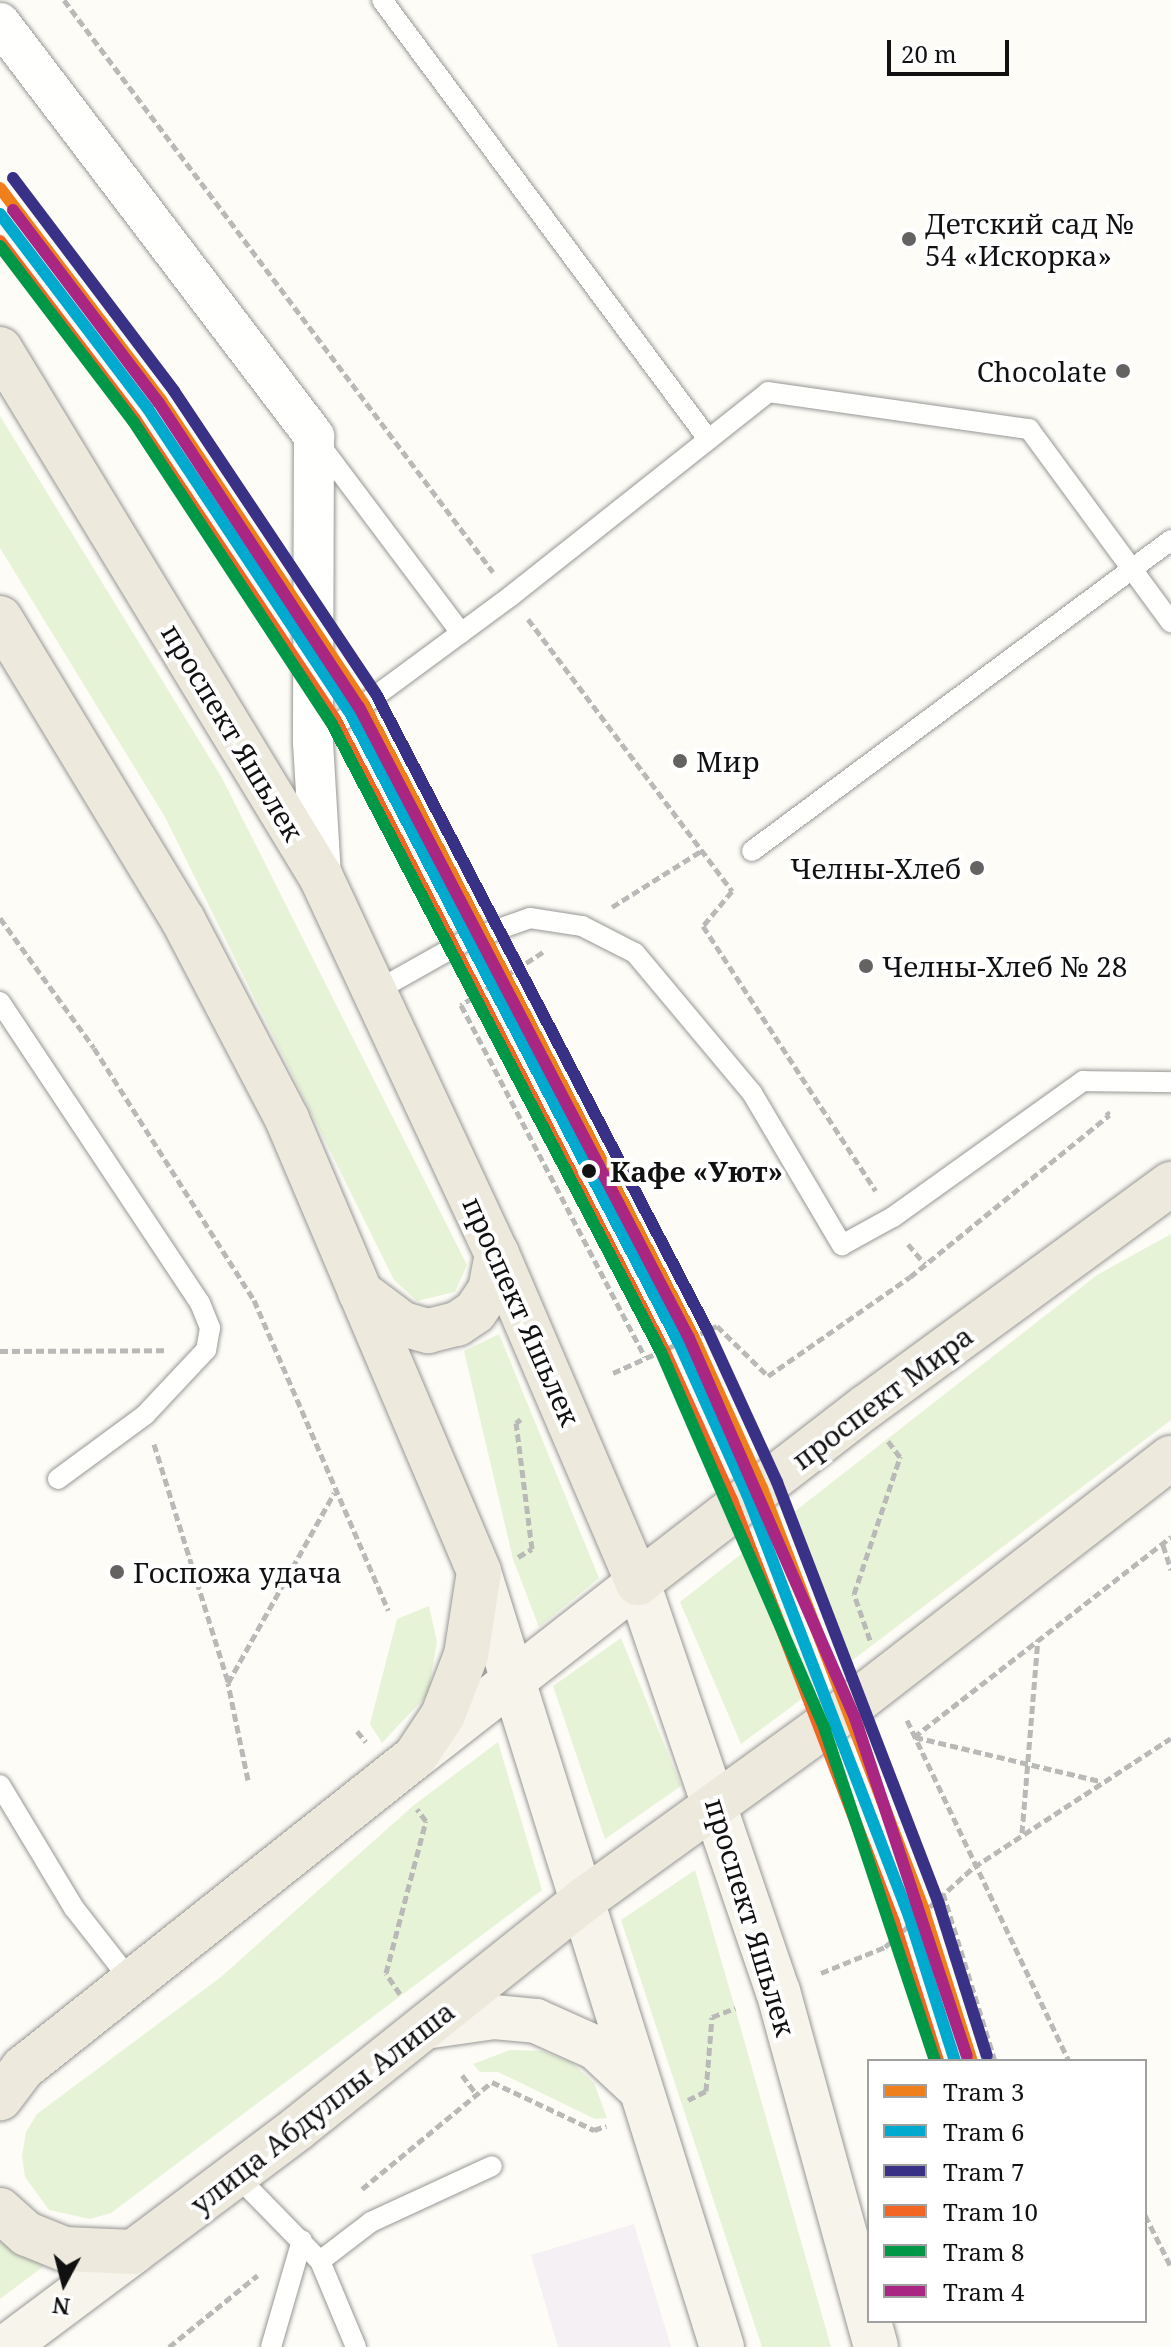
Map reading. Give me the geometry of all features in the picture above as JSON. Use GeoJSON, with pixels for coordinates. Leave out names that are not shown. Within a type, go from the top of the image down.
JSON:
{"type":"FeatureCollection","features":[{"type":"Feature","properties":{"kind":"main road","name":"проспект Яшьлек"},"geometry":{"type":"LineString","coordinates":[[0,349],[321,877],[497,1254],[638,1583],[717,1802],[778,1991],[867,2304]]}},
{"type":"Feature","properties":{"kind":"main road"},"geometry":{"type":"LineString","coordinates":[[0,618],[183,920],[287,1119],[360,1292],[496,1566],[510,1682],[585,1899],[722,2347]]}},
{"type":"Feature","properties":{"kind":"main road","name":"проспект Мира"},"geometry":{"type":"LineString","coordinates":[[510,1682],[866,1407],[1171,1184]]}},
{"type":"Feature","properties":{"kind":"main road"},"geometry":{"type":"LineString","coordinates":[[360,1292],[403,1324],[428,1331],[457,1324],[475,1312],[490,1290],[497,1254]]}},
{"type":"Feature","properties":{"kind":"main road"},"geometry":{"type":"LineString","coordinates":[[717,1802],[847,1709],[1171,1458]]}},
{"type":"Feature","properties":{"kind":"main road"},"geometry":{"type":"LineString","coordinates":[[415,1757],[443,1715],[496,1566]]}},
{"type":"Feature","properties":{"kind":"main road"},"geometry":{"type":"LineString","coordinates":[[8,2081],[510,1682]]}},
{"type":"Feature","properties":{"kind":"main road","name":"улица Абдуллы Алиша"},"geometry":{"type":"LineString","coordinates":[[6,2347],[236,2175],[413,2011],[585,1899],[717,1802]]}},
{"type":"Feature","properties":{"kind":"main road"},"geometry":{"type":"LineString","coordinates":[[413,2011],[536,2021],[596,2048],[641,2090]]}},
{"type":"Feature","properties":{"kind":"main road"},"geometry":{"type":"LineString","coordinates":[[0,2210],[27,2234],[64,2249],[133,2252]]}},
{"type":"Feature","properties":{"kind":"main road","name":"проспект Яшьлек"},"geometry":{"type":"LineString","coordinates":[[871,2323],[876,2347]]}},
{"type":"Feature","properties":{"kind":"street"},"geometry":{"type":"LineString","coordinates":[[0,23],[314,436],[313,742],[321,877]]}},
{"type":"Feature","properties":{"kind":"street"},"geometry":{"type":"LineString","coordinates":[[879,2323],[900,2347]]}},
{"type":"Feature","properties":{"kind":"lane"},"geometry":{"type":"LineString","coordinates":[[382,0],[708,439]]}},
{"type":"Feature","properties":{"kind":"lane"},"geometry":{"type":"LineString","coordinates":[[313,742],[461,633],[768,392],[1029,429],[1171,622]]}},
{"type":"Feature","properties":{"kind":"lane"},"geometry":{"type":"LineString","coordinates":[[314,436],[461,633]]}},
{"type":"Feature","properties":{"kind":"lane"},"geometry":{"type":"LineString","coordinates":[[752,851],[1171,540]]}},
{"type":"Feature","properties":{"kind":"lane"},"geometry":{"type":"LineString","coordinates":[[376,991],[465,941],[530,918],[582,926],[635,953],[752,1093],[842,1245],[893,1217],[1083,1081],[1171,1082]]}},
{"type":"Feature","properties":{"kind":"lane"},"geometry":{"type":"LineString","coordinates":[[0,1002],[200,1303],[210,1328],[206,1350],[145,1415],[58,1479]]}},
{"type":"Feature","properties":{"kind":"lane"},"geometry":{"type":"LineString","coordinates":[[0,1785],[74,1908],[131,1981]]}},
{"type":"Feature","properties":{"kind":"lane"},"geometry":{"type":"LineString","coordinates":[[320,2261],[371,2222],[492,2166]]}},
{"type":"Feature","properties":{"kind":"lane"},"geometry":{"type":"LineString","coordinates":[[236,2175],[320,2261],[356,2347]]}},
{"type":"Feature","properties":{"kind":"lane"},"geometry":{"type":"LineString","coordinates":[[271,2347],[302,2240]]}},
{"type":"Feature","properties":{"kind":"path"},"geometry":{"type":"LineString","coordinates":[[64,0],[501,582]]}},
{"type":"Feature","properties":{"kind":"path"},"geometry":{"type":"LineString","coordinates":[[522,611],[732,891],[703,926],[893,1217]]}},
{"type":"Feature","properties":{"kind":"path"},"geometry":{"type":"LineString","coordinates":[[645,1357],[461,1005],[701,851]]}},
{"type":"Feature","properties":{"kind":"path"},"geometry":{"type":"LineString","coordinates":[[0,918],[94,1048],[254,1300],[388,1610]]}},
{"type":"Feature","properties":{"kind":"path"},"geometry":{"type":"LineString","coordinates":[[613,1373],[717,1326],[768,1376],[910,1277],[1109,1115],[1083,1081]]}},
{"type":"Feature","properties":{"kind":"path"},"geometry":{"type":"LineString","coordinates":[[0,1351],[206,1350]]}},
{"type":"Feature","properties":{"kind":"path"},"geometry":{"type":"LineString","coordinates":[[496,1566],[532,1549],[516,1423],[530,1414]]}},
{"type":"Feature","properties":{"kind":"path"},"geometry":{"type":"LineString","coordinates":[[145,1415],[228,1683],[248,1780]]}},
{"type":"Feature","properties":{"kind":"path"},"geometry":{"type":"LineString","coordinates":[[872,1645],[854,1594],[900,1457],[887,1440]]}},
{"type":"Feature","properties":{"kind":"path"},"geometry":{"type":"LineString","coordinates":[[228,1683],[335,1492]]}},
{"type":"Feature","properties":{"kind":"path"},"geometry":{"type":"LineString","coordinates":[[914,1737],[1171,1537]]}},
{"type":"Feature","properties":{"kind":"path"},"geometry":{"type":"LineString","coordinates":[[1163,1545],[1171,1570]]}},
{"type":"Feature","properties":{"kind":"path"},"geometry":{"type":"LineString","coordinates":[[1022,1833],[1038,1639]]}},
{"type":"Feature","properties":{"kind":"path"},"geometry":{"type":"LineString","coordinates":[[907,1720],[974,1867],[1068,2059]]}},
{"type":"Feature","properties":{"kind":"path"},"geometry":{"type":"LineString","coordinates":[[914,1737],[1100,1781]]}},
{"type":"Feature","properties":{"kind":"path"},"geometry":{"type":"LineString","coordinates":[[821,1973],[885,1947],[974,1867],[1100,1781],[1171,1738]]}},
{"type":"Feature","properties":{"kind":"path"},"geometry":{"type":"LineString","coordinates":[[413,2011],[386,1973],[426,1821],[414,1805]]}},
{"type":"Feature","properties":{"kind":"path"},"geometry":{"type":"LineString","coordinates":[[943,1893],[994,2059]]}},
{"type":"Feature","properties":{"kind":"path"},"geometry":{"type":"LineString","coordinates":[[684,2102],[706,2091],[712,2017],[735,2008]]}},
{"type":"Feature","properties":{"kind":"path"},"geometry":{"type":"LineString","coordinates":[[462,2075],[475,2092],[492,2082],[594,2130],[606,2126]]}},
{"type":"Feature","properties":{"kind":"path"},"geometry":{"type":"LineString","coordinates":[[1147,2219],[1171,2267]]}},
{"type":"Feature","properties":{"kind":"shaded area"},"geometry":{"type":"Polygon","coordinates":[[[634,2224],[671,2347],[558,2347],[531,2255],[634,2224]]]}},
{"type":"Feature","properties":{"kind":"green space"},"geometry":{"type":"Polygon","coordinates":[[[0,416],[222,778],[467,1265],[455,1292],[417,1301],[394,1280],[165,817],[0,548],[0,416]]]}},
{"type":"Feature","properties":{"kind":"green space"},"geometry":{"type":"Polygon","coordinates":[[[1171,1234],[1171,1420],[850,1662],[789,1516],[1097,1275],[1171,1234]]]}},
{"type":"Feature","properties":{"kind":"green space"},"geometry":{"type":"Polygon","coordinates":[[[499,1334],[599,1578],[539,1627],[513,1559],[464,1351],[499,1334]]]}},
{"type":"Feature","properties":{"kind":"green space"},"geometry":{"type":"Polygon","coordinates":[[[754,1544],[815,1689],[741,1744],[680,1602],[754,1544]]]}},
{"type":"Feature","properties":{"kind":"green space"},"geometry":{"type":"Polygon","coordinates":[[[429,1606],[437,1642],[428,1694],[382,1743],[370,1724],[397,1619],[429,1606]]]}},
{"type":"Feature","properties":{"kind":"green space"},"geometry":{"type":"Polygon","coordinates":[[[621,1638],[681,1786],[605,1839],[553,1686],[621,1638]]]}},
{"type":"Feature","properties":{"kind":"green space"},"geometry":{"type":"Polygon","coordinates":[[[498,1742],[542,1890],[111,2213],[90,2219],[49,2210],[25,2177],[22,2156],[26,2132],[37,2114],[221,1977],[414,1805],[498,1742]]]}},
{"type":"Feature","properties":{"kind":"green space"},"geometry":{"type":"Polygon","coordinates":[[[695,1870],[831,2347],[762,2347],[621,1920],[695,1870]]]}},
{"type":"Feature","properties":{"kind":"green space"},"geometry":{"type":"Polygon","coordinates":[[[510,2050],[542,2051],[572,2063],[594,2083],[607,2118],[595,2119],[498,2072],[480,2072],[473,2064],[510,2050]]]}},
{"type":"Feature","properties":{"kind":"green space"},"geometry":{"type":"Polygon","coordinates":[[[0,2242],[44,2266],[0,2299],[0,2242]]]}},
{"type":"Feature","properties":{"kind":"tram line","name":"7"},"geometry":{"type":"LineString","coordinates":[[13,178],[174,391],[376,694],[707,1329],[777,1482],[939,1905],[987,2056]]}},
{"type":"Feature","properties":{"kind":"tram line","name":"3"},"geometry":{"type":"LineString","coordinates":[[0,188],[161,400],[363,703],[693,1336],[762,1488],[924,1911],[971,2059]]}},
{"type":"Feature","properties":{"kind":"tram line","name":"4"},"geometry":{"type":"LineString","coordinates":[[13,210],[159,403],[359,707],[689,1338],[855,1718],[967,2056]]}},
{"type":"Feature","properties":{"kind":"tram line","name":"6"},"geometry":{"type":"LineString","coordinates":[[0,214],[148,409],[349,711],[679,1343],[747,1494],[909,1916],[954,2059]]}},
{"type":"Feature","properties":{"kind":"tram line","name":"10"},"geometry":{"type":"LineString","coordinates":[[0,241],[135,419],[335,719],[664,1350],[732,1500],[894,1922],[937,2059]]}},
{"type":"Feature","properties":{"kind":"tram line","name":"8"},"geometry":{"type":"LineString","coordinates":[[0,246],[133,421],[332,724],[661,1352],[825,1730],[934,2059]]}},
{"type":"Feature","properties":{"kind":"place","name":"Детский сад № 54 «Искорка»"},"geometry":{"type":"Point","coordinates":[909,239]}},
{"type":"Feature","properties":{"kind":"place","name":"Chocolate"},"geometry":{"type":"Point","coordinates":[1123,371]}},
{"type":"Feature","properties":{"kind":"place","name":"Мир"},"geometry":{"type":"Point","coordinates":[680,761]}},
{"type":"Feature","properties":{"kind":"place","name":"Челны-Хлеб"},"geometry":{"type":"Point","coordinates":[977,868]}},
{"type":"Feature","properties":{"kind":"place","name":"Челны-Хлеб № 28"},"geometry":{"type":"Point","coordinates":[866,966]}},
{"type":"Feature","properties":{"kind":"place","name":"Кафе «Уют»"},"geometry":{"type":"Point","coordinates":[589,1171]}},
{"type":"Feature","properties":{"kind":"place","name":"Госпожа удача"},"geometry":{"type":"Point","coordinates":[117,1572]}}]}
